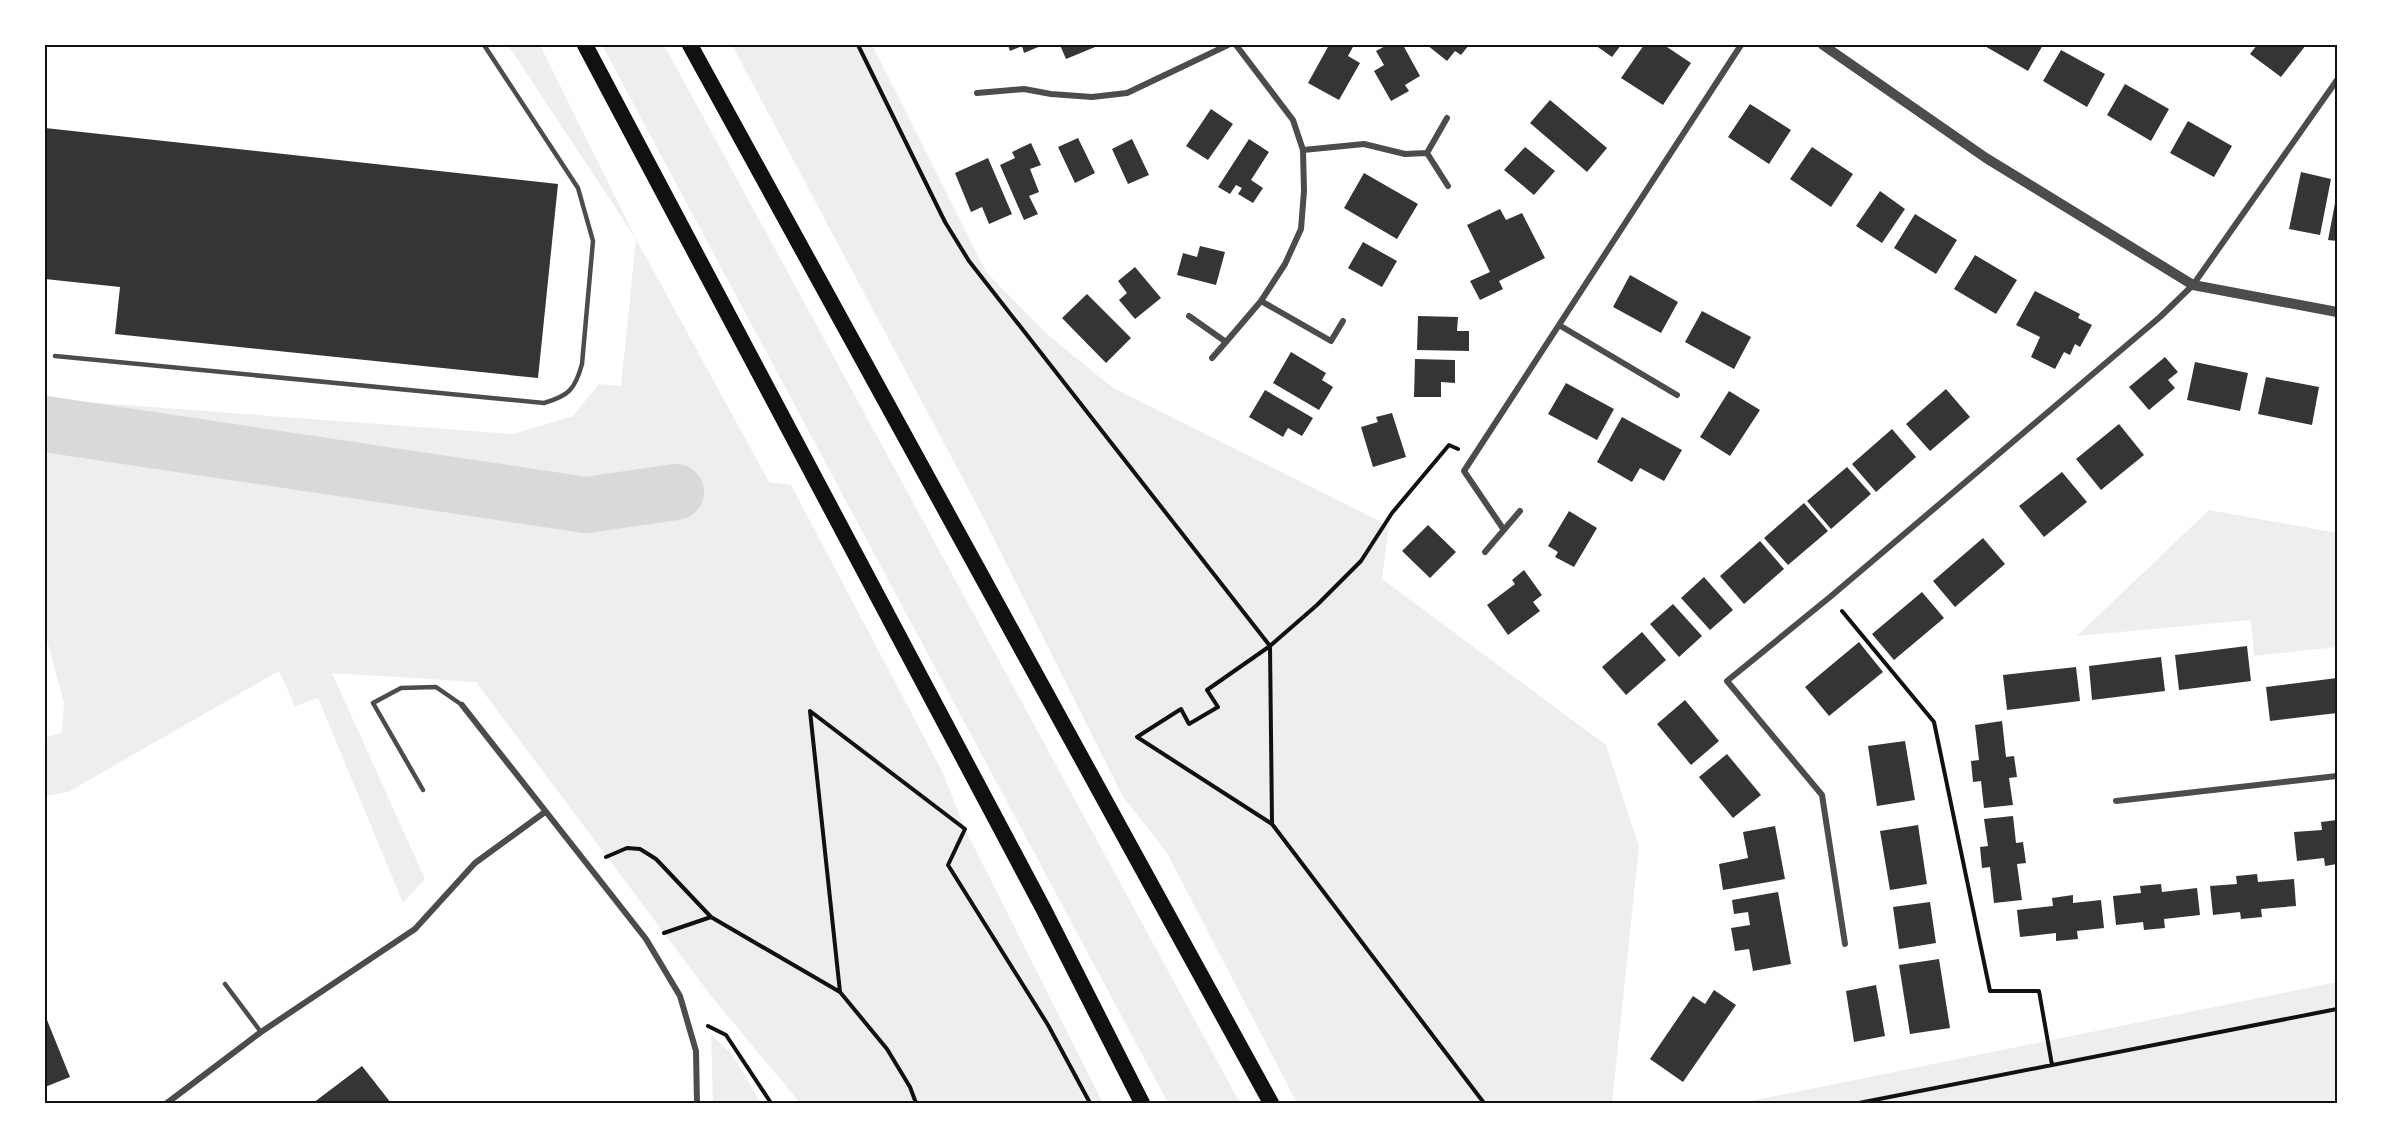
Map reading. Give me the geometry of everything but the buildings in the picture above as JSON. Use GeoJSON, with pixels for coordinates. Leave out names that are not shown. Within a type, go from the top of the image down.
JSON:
{"type":"FeatureCollection","features":[{"type":"Feature","properties":{"kind":"highway"},"geometry":{"type":"LineString","coordinates":[[585,45],[1043,908],[1142,1103]]}},
{"type":"Feature","properties":{"kind":"highway"},"geometry":{"type":"LineString","coordinates":[[690,45],[1271,1103]]}},
{"type":"Feature","properties":{"kind":"street"},"geometry":{"type":"LineString","coordinates":[[977,93],[1024,89],[1051,94],[1092,97],[1127,93],[1228,45]]}},
{"type":"Feature","properties":{"kind":"street"},"geometry":{"type":"LineString","coordinates":[[1212,358],[1261,301],[1285,264],[1302,229],[1303,150],[1293,120],[1236,45]]}},
{"type":"Feature","properties":{"kind":"street"},"geometry":{"type":"LineString","coordinates":[[1504,530],[1464,471],[1741,45]]}},
{"type":"Feature","properties":{"kind":"street"},"geometry":{"type":"LineString","coordinates":[[1822,45],[1986,158],[2193,285],[2337,312]]}},
{"type":"Feature","properties":{"kind":"street"},"geometry":{"type":"LineString","coordinates":[[1845,944],[1822,795],[1727,681],[1830,597],[2160,317],[2193,285],[2337,80]]}},
{"type":"Feature","properties":{"kind":"street"},"geometry":{"type":"LineString","coordinates":[[1427,153],[1447,118]]}},
{"type":"Feature","properties":{"kind":"street"},"geometry":{"type":"LineString","coordinates":[[1303,150],[1364,144],[1405,154],[1427,153]]}},
{"type":"Feature","properties":{"kind":"street"},"geometry":{"type":"LineString","coordinates":[[1427,153],[1449,186]]}},
{"type":"Feature","properties":{"kind":"street"},"geometry":{"type":"LineString","coordinates":[[1261,301],[1331,341],[1343,321]]}},
{"type":"Feature","properties":{"kind":"street"},"geometry":{"type":"LineString","coordinates":[[1189,316],[1226,342]]}},
{"type":"Feature","properties":{"kind":"street"},"geometry":{"type":"LineString","coordinates":[[1558,325],[1677,395]]}},
{"type":"Feature","properties":{"kind":"street"},"geometry":{"type":"LineString","coordinates":[[1485,552],[1520,511]]}},
{"type":"Feature","properties":{"kind":"street"},"geometry":{"type":"LineString","coordinates":[[462,705],[646,939],[680,996],[696,1051],[698,1103]]}},
{"type":"Feature","properties":{"kind":"street"},"geometry":{"type":"LineString","coordinates":[[2116,801],[2337,776]]}},
{"type":"Feature","properties":{"kind":"street"},"geometry":{"type":"LineString","coordinates":[[167,1103],[261,1032],[415,929],[475,863],[545,812]]}},
{"type":"Feature","properties":{"kind":"lane"},"geometry":{"type":"LineString","coordinates":[[55,356],[544,403],[563,397],[577,382],[582,364],[593,241],[578,188],[484,45]]}},
{"type":"Feature","properties":{"kind":"lane"},"geometry":{"type":"LineString","coordinates":[[423,790],[373,703],[401,688],[436,687],[462,705]]}},
{"type":"Feature","properties":{"kind":"lane"},"geometry":{"type":"LineString","coordinates":[[225,984],[261,1032]]}},
{"type":"Feature","properties":{"kind":"path"},"geometry":{"type":"LineString","coordinates":[[858,45],[945,222],[969,261],[1270,646],[1272,824]]}},
{"type":"Feature","properties":{"kind":"path"},"geometry":{"type":"LineString","coordinates":[[1474,456],[1449,445],[1392,513],[1361,561],[1317,605],[1270,646],[1207,690],[1218,707],[1189,724],[1181,709],[1137,737],[1272,824],[1484,1103]]}},
{"type":"Feature","properties":{"kind":"path"},"geometry":{"type":"LineString","coordinates":[[1830,597],[1935,722],[1990,991],[2039,991],[2052,1065]]}},
{"type":"Feature","properties":{"kind":"path"},"geometry":{"type":"LineString","coordinates":[[840,992],[810,711],[965,829],[948,865],[1048,1025],[1090,1103]]}},
{"type":"Feature","properties":{"kind":"path"},"geometry":{"type":"LineString","coordinates":[[590,869],[611,854],[627,848],[640,849],[656,859],[711,917],[840,992],[886,1049],[910,1088],[916,1103]]}},
{"type":"Feature","properties":{"kind":"path"},"geometry":{"type":"LineString","coordinates":[[646,939],[711,917]]}},
{"type":"Feature","properties":{"kind":"path"},"geometry":{"type":"LineString","coordinates":[[1859,1103],[2337,1009]]}},
{"type":"Feature","properties":{"kind":"path"},"geometry":{"type":"LineString","coordinates":[[685,1015],[726,1035],[771,1103]]}},
{"type":"Feature","properties":{"kind":"shaded area"},"geometry":{"type":"Polygon","coordinates":[[[508,45],[540,45],[636,239],[508,45]]]}},
{"type":"Feature","properties":{"kind":"shaded area"},"geometry":{"type":"Polygon","coordinates":[[[602,45],[664,45],[1240,1103],[1168,1103],[602,45]]]}},
{"type":"Feature","properties":{"kind":"shaded area"},"geometry":{"type":"Polygon","coordinates":[[[732,45],[872,45],[986,272],[1047,334],[1113,388],[1389,526],[1382,579],[1606,745],[1639,847],[1612,1103],[1297,1103],[1167,853],[1122,795],[978,507],[732,45]]]}},
{"type":"Feature","properties":{"kind":"shaded area"},"geometry":{"type":"Polygon","coordinates":[[[636,239],[769,482],[791,485],[943,773],[965,829],[1103,1103],[800,1103],[712,997],[476,682],[332,673],[425,879],[403,903],[318,698],[295,706],[279,671],[68,792],[45,796],[45,738],[62,732],[64,703],[45,633],[45,399],[513,434],[573,416],[599,384],[621,386],[636,239]]]}},
{"type":"Feature","properties":{"kind":"shaded area"},"geometry":{"type":"Polygon","coordinates":[[[2209,510],[2337,533],[2337,647],[2254,656],[2251,620],[2077,636],[2209,510]]]}},
{"type":"Feature","properties":{"kind":"shaded area"},"geometry":{"type":"Polygon","coordinates":[[[2337,982],[2337,1103],[1741,1103],[2337,982]]]}},
{"type":"Feature","properties":{"kind":"shaded area"},"geometry":{"type":"Polygon","coordinates":[[[711,1034],[733,1056],[761,1103],[713,1103],[711,1034]]]}},
{"type":"Feature","properties":{"kind":"waterway"},"geometry":{"type":"LineString","coordinates":[[45,424],[586,505],[676,492]]}}]}
